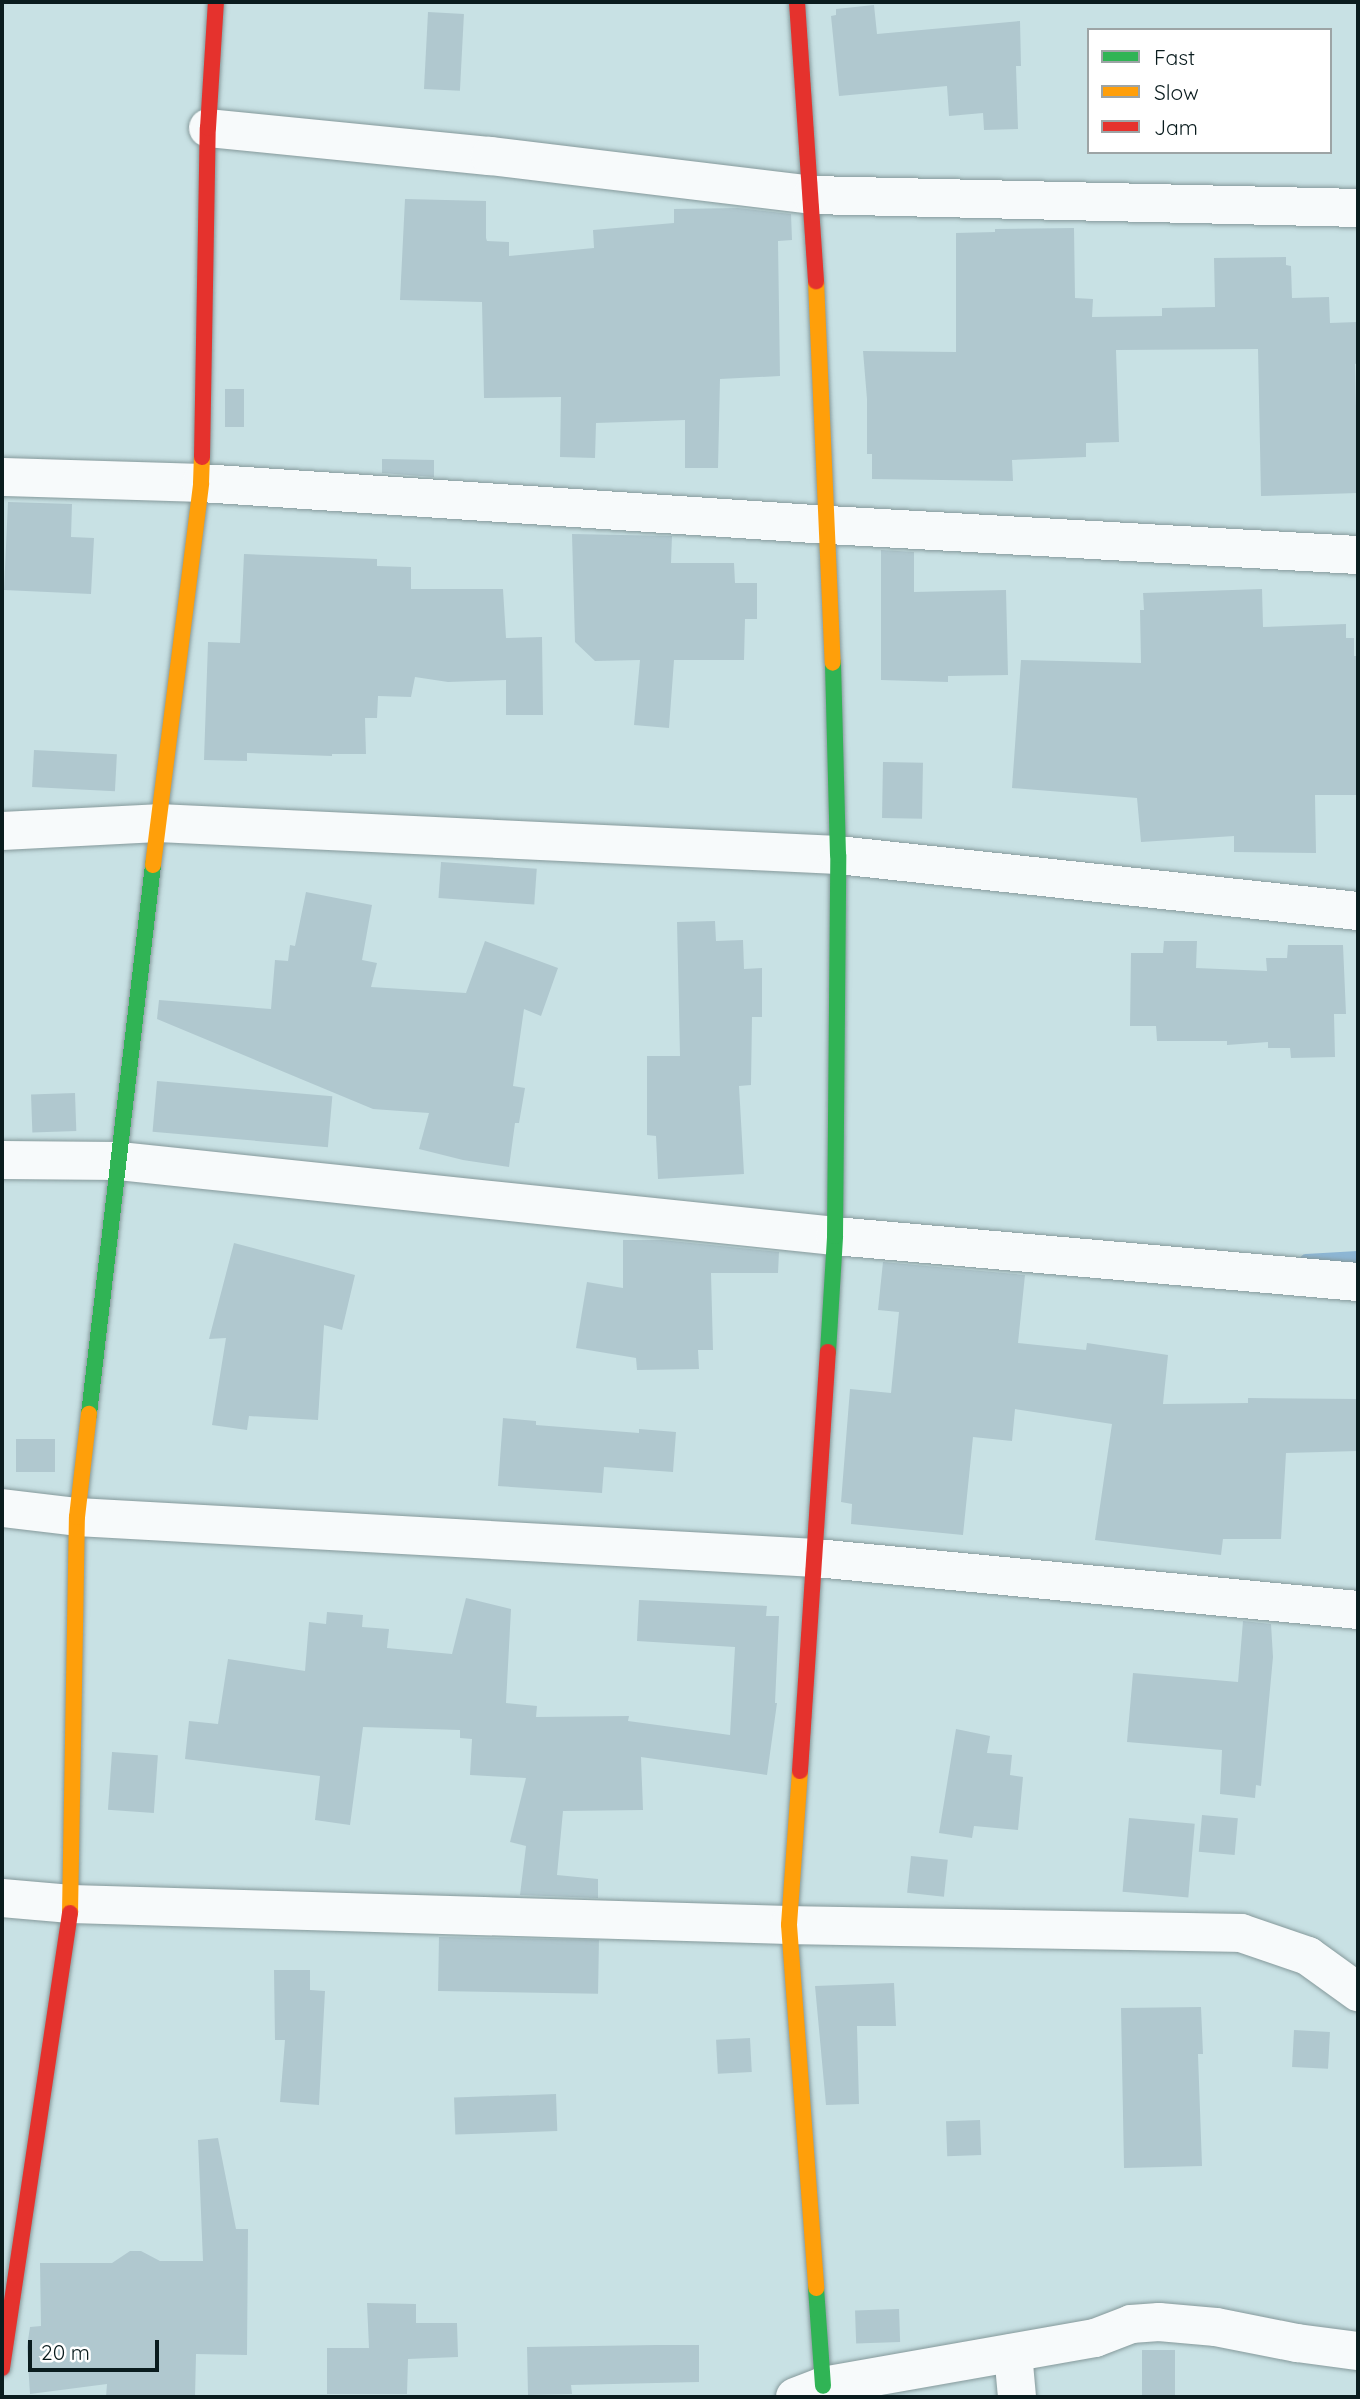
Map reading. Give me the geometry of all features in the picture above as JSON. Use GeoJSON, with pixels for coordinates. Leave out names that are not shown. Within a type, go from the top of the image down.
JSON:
{"type":"FeatureCollection","features":[{"type":"Feature","properties":{"kind":"street"},"geometry":{"type":"LineString","coordinates":[[2,2368],[71,1904],[77,1517],[158,823],[201,483],[208,128],[216,2]]}},
{"type":"Feature","properties":{"kind":"street"},"geometry":{"type":"LineString","coordinates":[[797,2],[812,195],[830,525],[838,855],[835,1236],[816,1559],[789,1925],[809,2392],[1095,2338],[1131,2324],[1159,2322],[1216,2327],[1297,2343],[1358,2351]]}},
{"type":"Feature","properties":{"kind":"street"},"geometry":{"type":"LineString","coordinates":[[208,128],[490,156],[812,195],[1358,208]]}},
{"type":"Feature","properties":{"kind":"street"},"geometry":{"type":"LineString","coordinates":[[2,477],[201,483],[830,525],[1358,554]]}},
{"type":"Feature","properties":{"kind":"street"},"geometry":{"type":"LineString","coordinates":[[2,831],[158,823],[838,855],[1358,911]]}},
{"type":"Feature","properties":{"kind":"street"},"geometry":{"type":"LineString","coordinates":[[2,1160],[119,1161],[835,1236],[1358,1282]]}},
{"type":"Feature","properties":{"kind":"street"},"geometry":{"type":"LineString","coordinates":[[2,1508],[77,1517],[816,1559],[1358,1610]]}},
{"type":"Feature","properties":{"kind":"street"},"geometry":{"type":"LineString","coordinates":[[2,1898],[71,1904],[789,1925],[1241,1933],[1308,1956],[1358,1992]]}},
{"type":"Feature","properties":{"kind":"street"},"geometry":{"type":"LineString","coordinates":[[1013,2353],[1017,2397]]}},
{"type":"Feature","properties":{"kind":"building"},"geometry":{"type":"Polygon","coordinates":[[[874,5],[877,34],[1020,21],[1021,66],[1016,66],[1018,129],[984,130],[983,113],[949,116],[947,86],[839,96],[831,16],[836,15],[836,9],[874,5]]]}},
{"type":"Feature","properties":{"kind":"building"},"geometry":{"type":"Polygon","coordinates":[[[428,12],[464,14],[460,91],[424,89],[428,12]]]}},
{"type":"Feature","properties":{"kind":"building"},"geometry":{"type":"Polygon","coordinates":[[[405,199],[486,201],[487,241],[509,242],[509,256],[594,248],[593,230],[674,223],[674,209],[738,208],[791,214],[792,240],[778,241],[780,376],[720,379],[718,468],[685,468],[685,420],[596,423],[595,458],[560,457],[561,397],[484,398],[482,302],[400,300],[405,199]]]}},
{"type":"Feature","properties":{"kind":"building"},"geometry":{"type":"Polygon","coordinates":[[[1074,228],[1075,298],[1093,299],[1092,317],[1162,316],[1162,308],[1215,307],[1214,258],[1286,257],[1286,265],[1291,266],[1292,298],[1329,297],[1330,323],[1358,322],[1358,363],[1355,364],[1358,493],[1261,496],[1258,349],[1116,350],[1119,442],[1086,443],[1086,457],[1012,460],[1013,481],[872,479],[872,454],[867,454],[867,399],[863,351],[956,352],[956,233],[995,232],[995,229],[1074,228]]]}},
{"type":"Feature","properties":{"kind":"building"},"geometry":{"type":"Polygon","coordinates":[[[225,389],[244,389],[244,427],[225,427],[225,389]]]}},
{"type":"Feature","properties":{"kind":"building"},"geometry":{"type":"Polygon","coordinates":[[[382,459],[434,460],[434,477],[382,473],[382,459]]]}},
{"type":"Feature","properties":{"kind":"building"},"geometry":{"type":"Polygon","coordinates":[[[8,502],[72,504],[71,537],[94,538],[91,594],[4,590],[8,502]]]}},
{"type":"Feature","properties":{"kind":"building"},"geometry":{"type":"Polygon","coordinates":[[[572,534],[672,536],[671,563],[734,563],[735,583],[757,583],[757,619],[745,619],[744,660],[674,660],[669,728],[634,725],[640,660],[595,661],[575,642],[572,534]]]}},
{"type":"Feature","properties":{"kind":"building"},"geometry":{"type":"Polygon","coordinates":[[[881,550],[914,552],[914,592],[1006,590],[1008,675],[948,676],[948,682],[881,680],[881,550]]]}},
{"type":"Feature","properties":{"kind":"building"},"geometry":{"type":"Polygon","coordinates":[[[244,554],[377,559],[377,566],[411,567],[411,589],[503,589],[506,638],[542,637],[543,715],[506,715],[506,680],[448,682],[415,677],[411,697],[378,696],[377,718],[365,718],[366,754],[332,756],[247,753],[247,761],[204,760],[208,642],[240,643],[244,554]]]}},
{"type":"Feature","properties":{"kind":"building"},"geometry":{"type":"Polygon","coordinates":[[[1262,589],[1263,627],[1346,624],[1346,638],[1354,638],[1354,656],[1358,656],[1358,795],[1315,795],[1316,853],[1234,852],[1234,836],[1141,842],[1137,798],[1012,788],[1021,660],[1141,663],[1140,610],[1144,610],[1143,593],[1262,589]]]}},
{"type":"Feature","properties":{"kind":"building"},"geometry":{"type":"Polygon","coordinates":[[[34,750],[117,754],[115,791],[32,787],[34,750]]]}},
{"type":"Feature","properties":{"kind":"building"},"geometry":{"type":"Polygon","coordinates":[[[883,762],[923,763],[922,819],[882,818],[883,762]]]}},
{"type":"Feature","properties":{"kind":"building"},"geometry":{"type":"Polygon","coordinates":[[[441,862],[537,869],[534,905],[438,898],[441,862]]]}},
{"type":"Feature","properties":{"kind":"building"},"geometry":{"type":"Polygon","coordinates":[[[306,892],[372,905],[362,960],[377,963],[371,987],[466,993],[485,941],[558,968],[541,1016],[524,1009],[513,1086],[525,1088],[519,1123],[515,1123],[509,1167],[463,1160],[419,1149],[429,1113],[373,1109],[157,1019],[159,1000],[271,1009],[275,960],[288,961],[290,945],[295,946],[306,892]]]}},
{"type":"Feature","properties":{"kind":"building"},"geometry":{"type":"Polygon","coordinates":[[[715,921],[716,941],[743,940],[744,969],[762,968],[762,1017],[752,1017],[751,1085],[739,1086],[744,1174],[658,1179],[656,1136],[647,1135],[647,1056],[680,1056],[677,922],[715,921]]]}},
{"type":"Feature","properties":{"kind":"building"},"geometry":{"type":"Polygon","coordinates":[[[1164,941],[1197,941],[1196,968],[1267,971],[1266,958],[1287,958],[1288,945],[1343,945],[1346,1014],[1334,1014],[1335,1057],[1291,1058],[1290,1048],[1268,1048],[1268,1042],[1227,1045],[1227,1041],[1157,1041],[1156,1026],[1130,1026],[1131,953],[1163,953],[1164,941]]]}},
{"type":"Feature","properties":{"kind":"building"},"geometry":{"type":"Polygon","coordinates":[[[157,1081],[332,1096],[328,1147],[153,1132],[157,1081]]]}},
{"type":"Feature","properties":{"kind":"building"},"geometry":{"type":"Polygon","coordinates":[[[75,1093],[76,1131],[32,1133],[31,1095],[75,1093]]]}},
{"type":"Feature","properties":{"kind":"building"},"geometry":{"type":"Polygon","coordinates":[[[623,1240],[662,1240],[779,1252],[778,1273],[711,1273],[713,1350],[698,1350],[699,1369],[637,1370],[636,1358],[576,1348],[587,1282],[623,1288],[623,1240]]]}},
{"type":"Feature","properties":{"kind":"building"},"geometry":{"type":"Polygon","coordinates":[[[234,1243],[355,1275],[342,1330],[324,1325],[318,1420],[249,1416],[247,1430],[212,1425],[226,1338],[209,1339],[234,1243]]]}},
{"type":"Feature","properties":{"kind":"building"},"geometry":{"type":"Polygon","coordinates":[[[883,1262],[1025,1275],[1018,1343],[1086,1350],[1087,1343],[1168,1355],[1163,1404],[1248,1403],[1248,1398],[1358,1399],[1358,1451],[1286,1453],[1281,1539],[1223,1539],[1221,1555],[1095,1540],[1112,1424],[1015,1409],[1012,1441],[973,1437],[963,1535],[851,1524],[852,1504],[841,1502],[850,1389],[891,1393],[899,1312],[878,1310],[883,1262]]]}},
{"type":"Feature","properties":{"kind":"building"},"geometry":{"type":"Polygon","coordinates":[[[503,1418],[536,1421],[536,1425],[639,1433],[639,1429],[676,1432],[673,1472],[604,1467],[602,1493],[498,1486],[503,1418]]]}},
{"type":"Feature","properties":{"kind":"building"},"geometry":{"type":"Polygon","coordinates":[[[16,1439],[55,1439],[55,1472],[16,1472],[16,1439]]]}},
{"type":"Feature","properties":{"kind":"building"},"geometry":{"type":"Polygon","coordinates":[[[466,1598],[511,1609],[506,1703],[537,1706],[536,1717],[629,1716],[628,1721],[730,1735],[735,1647],[637,1641],[639,1600],[767,1606],[766,1616],[779,1616],[777,1703],[767,1775],[641,1757],[643,1810],[563,1811],[557,1875],[598,1879],[598,1898],[520,1895],[526,1846],[510,1842],[526,1778],[470,1775],[472,1739],[460,1738],[460,1730],[363,1727],[350,1825],[315,1820],[320,1776],[185,1759],[189,1721],[218,1724],[228,1659],[305,1671],[309,1622],[326,1624],[327,1612],[363,1615],[362,1627],[389,1629],[387,1648],[452,1654],[466,1598]]]}},
{"type":"Feature","properties":{"kind":"building"},"geometry":{"type":"Polygon","coordinates":[[[1243,1621],[1271,1624],[1273,1657],[1261,1786],[1256,1785],[1255,1798],[1220,1794],[1222,1750],[1127,1742],[1133,1673],[1238,1682],[1243,1621]]]}},
{"type":"Feature","properties":{"kind":"building"},"geometry":{"type":"Polygon","coordinates":[[[956,1729],[990,1736],[987,1753],[1012,1755],[1010,1775],[1023,1777],[1018,1830],[974,1826],[972,1838],[939,1833],[956,1729]]]}},
{"type":"Feature","properties":{"kind":"building"},"geometry":{"type":"Polygon","coordinates":[[[112,1752],[158,1755],[154,1813],[108,1810],[112,1752]]]}},
{"type":"Feature","properties":{"kind":"building"},"geometry":{"type":"Polygon","coordinates":[[[1202,1815],[1238,1818],[1235,1855],[1199,1852],[1202,1815]]]}},
{"type":"Feature","properties":{"kind":"building"},"geometry":{"type":"Polygon","coordinates":[[[1129,1818],[1195,1824],[1188,1897],[1123,1892],[1129,1818]]]}},
{"type":"Feature","properties":{"kind":"building"},"geometry":{"type":"Polygon","coordinates":[[[911,1856],[948,1860],[944,1897],[907,1893],[911,1856]]]}},
{"type":"Feature","properties":{"kind":"building"},"geometry":{"type":"Polygon","coordinates":[[[439,1937],[599,1940],[598,1994],[438,1991],[439,1937]]]}},
{"type":"Feature","properties":{"kind":"building"},"geometry":{"type":"Polygon","coordinates":[[[274,1970],[310,1970],[310,1990],[325,1991],[319,2105],[280,2102],[285,2040],[275,2040],[274,1970]]]}},
{"type":"Feature","properties":{"kind":"building"},"geometry":{"type":"Polygon","coordinates":[[[894,1983],[896,2026],[857,2026],[859,2104],[826,2105],[815,1986],[894,1983]]]}},
{"type":"Feature","properties":{"kind":"building"},"geometry":{"type":"Polygon","coordinates":[[[1201,2007],[1203,2054],[1198,2054],[1202,2166],[1124,2168],[1121,2008],[1201,2007]]]}},
{"type":"Feature","properties":{"kind":"building"},"geometry":{"type":"Polygon","coordinates":[[[1294,2030],[1330,2032],[1328,2069],[1292,2067],[1294,2030]]]}},
{"type":"Feature","properties":{"kind":"building"},"geometry":{"type":"Polygon","coordinates":[[[750,2038],[752,2072],[718,2074],[716,2040],[750,2038]]]}},
{"type":"Feature","properties":{"kind":"building"},"geometry":{"type":"Polygon","coordinates":[[[556,2094],[557,2131],[455,2135],[454,2098],[556,2094]]]}},
{"type":"Feature","properties":{"kind":"building"},"geometry":{"type":"Polygon","coordinates":[[[980,2120],[981,2155],[947,2156],[946,2121],[980,2120]]]}},
{"type":"Feature","properties":{"kind":"building"},"geometry":{"type":"Polygon","coordinates":[[[218,2138],[236,2229],[248,2229],[247,2355],[196,2354],[195,2397],[106,2397],[107,2384],[30,2394],[27,2347],[30,2327],[41,2326],[40,2263],[112,2263],[130,2251],[141,2251],[160,2261],[203,2261],[198,2140],[218,2138]]]}},
{"type":"Feature","properties":{"kind":"building"},"geometry":{"type":"Polygon","coordinates":[[[367,2303],[416,2304],[416,2323],[457,2323],[458,2357],[408,2359],[407,2394],[327,2394],[327,2348],[369,2348],[367,2303]]]}},
{"type":"Feature","properties":{"kind":"building"},"geometry":{"type":"Polygon","coordinates":[[[899,2309],[900,2342],[856,2344],[855,2311],[899,2309]]]}},
{"type":"Feature","properties":{"kind":"building"},"geometry":{"type":"Polygon","coordinates":[[[699,2345],[699,2382],[571,2385],[572,2394],[528,2395],[527,2347],[699,2345]]]}},
{"type":"Feature","properties":{"kind":"building"},"geometry":{"type":"Polygon","coordinates":[[[1142,2350],[1175,2350],[1175,2397],[1142,2397],[1142,2350]]]}},
{"type":"Feature","properties":{"kind":"waterway"},"geometry":{"type":"LineString","coordinates":[[1306,1260],[1358,1257]]}},
{"type":"Feature","properties":{"kind":"traffic: fast"},"geometry":{"type":"LineString","coordinates":[[828,1352],[835,1236],[838,855],[833,663]]}},
{"type":"Feature","properties":{"kind":"traffic: fast"},"geometry":{"type":"LineString","coordinates":[[89,1414],[153,865]]}},
{"type":"Feature","properties":{"kind":"traffic: fast"},"geometry":{"type":"LineString","coordinates":[[816,2288],[823,2386]]}},
{"type":"Feature","properties":{"kind":"traffic: slow"},"geometry":{"type":"LineString","coordinates":[[816,281],[833,663]]}},
{"type":"Feature","properties":{"kind":"traffic: slow"},"geometry":{"type":"LineString","coordinates":[[153,865],[201,483],[202,457]]}},
{"type":"Feature","properties":{"kind":"traffic: slow"},"geometry":{"type":"LineString","coordinates":[[70,1913],[77,1517],[89,1414]]}},
{"type":"Feature","properties":{"kind":"traffic: slow"},"geometry":{"type":"LineString","coordinates":[[800,1771],[789,1925],[816,2288]]}},
{"type":"Feature","properties":{"kind":"traffic: jam"},"geometry":{"type":"LineString","coordinates":[[202,457],[208,128],[216,2]]}},
{"type":"Feature","properties":{"kind":"traffic: jam"},"geometry":{"type":"LineString","coordinates":[[797,2],[816,281]]}},
{"type":"Feature","properties":{"kind":"traffic: jam"},"geometry":{"type":"LineString","coordinates":[[800,1771],[828,1352]]}},
{"type":"Feature","properties":{"kind":"traffic: jam"},"geometry":{"type":"LineString","coordinates":[[2,2368],[70,1913]]}}]}
